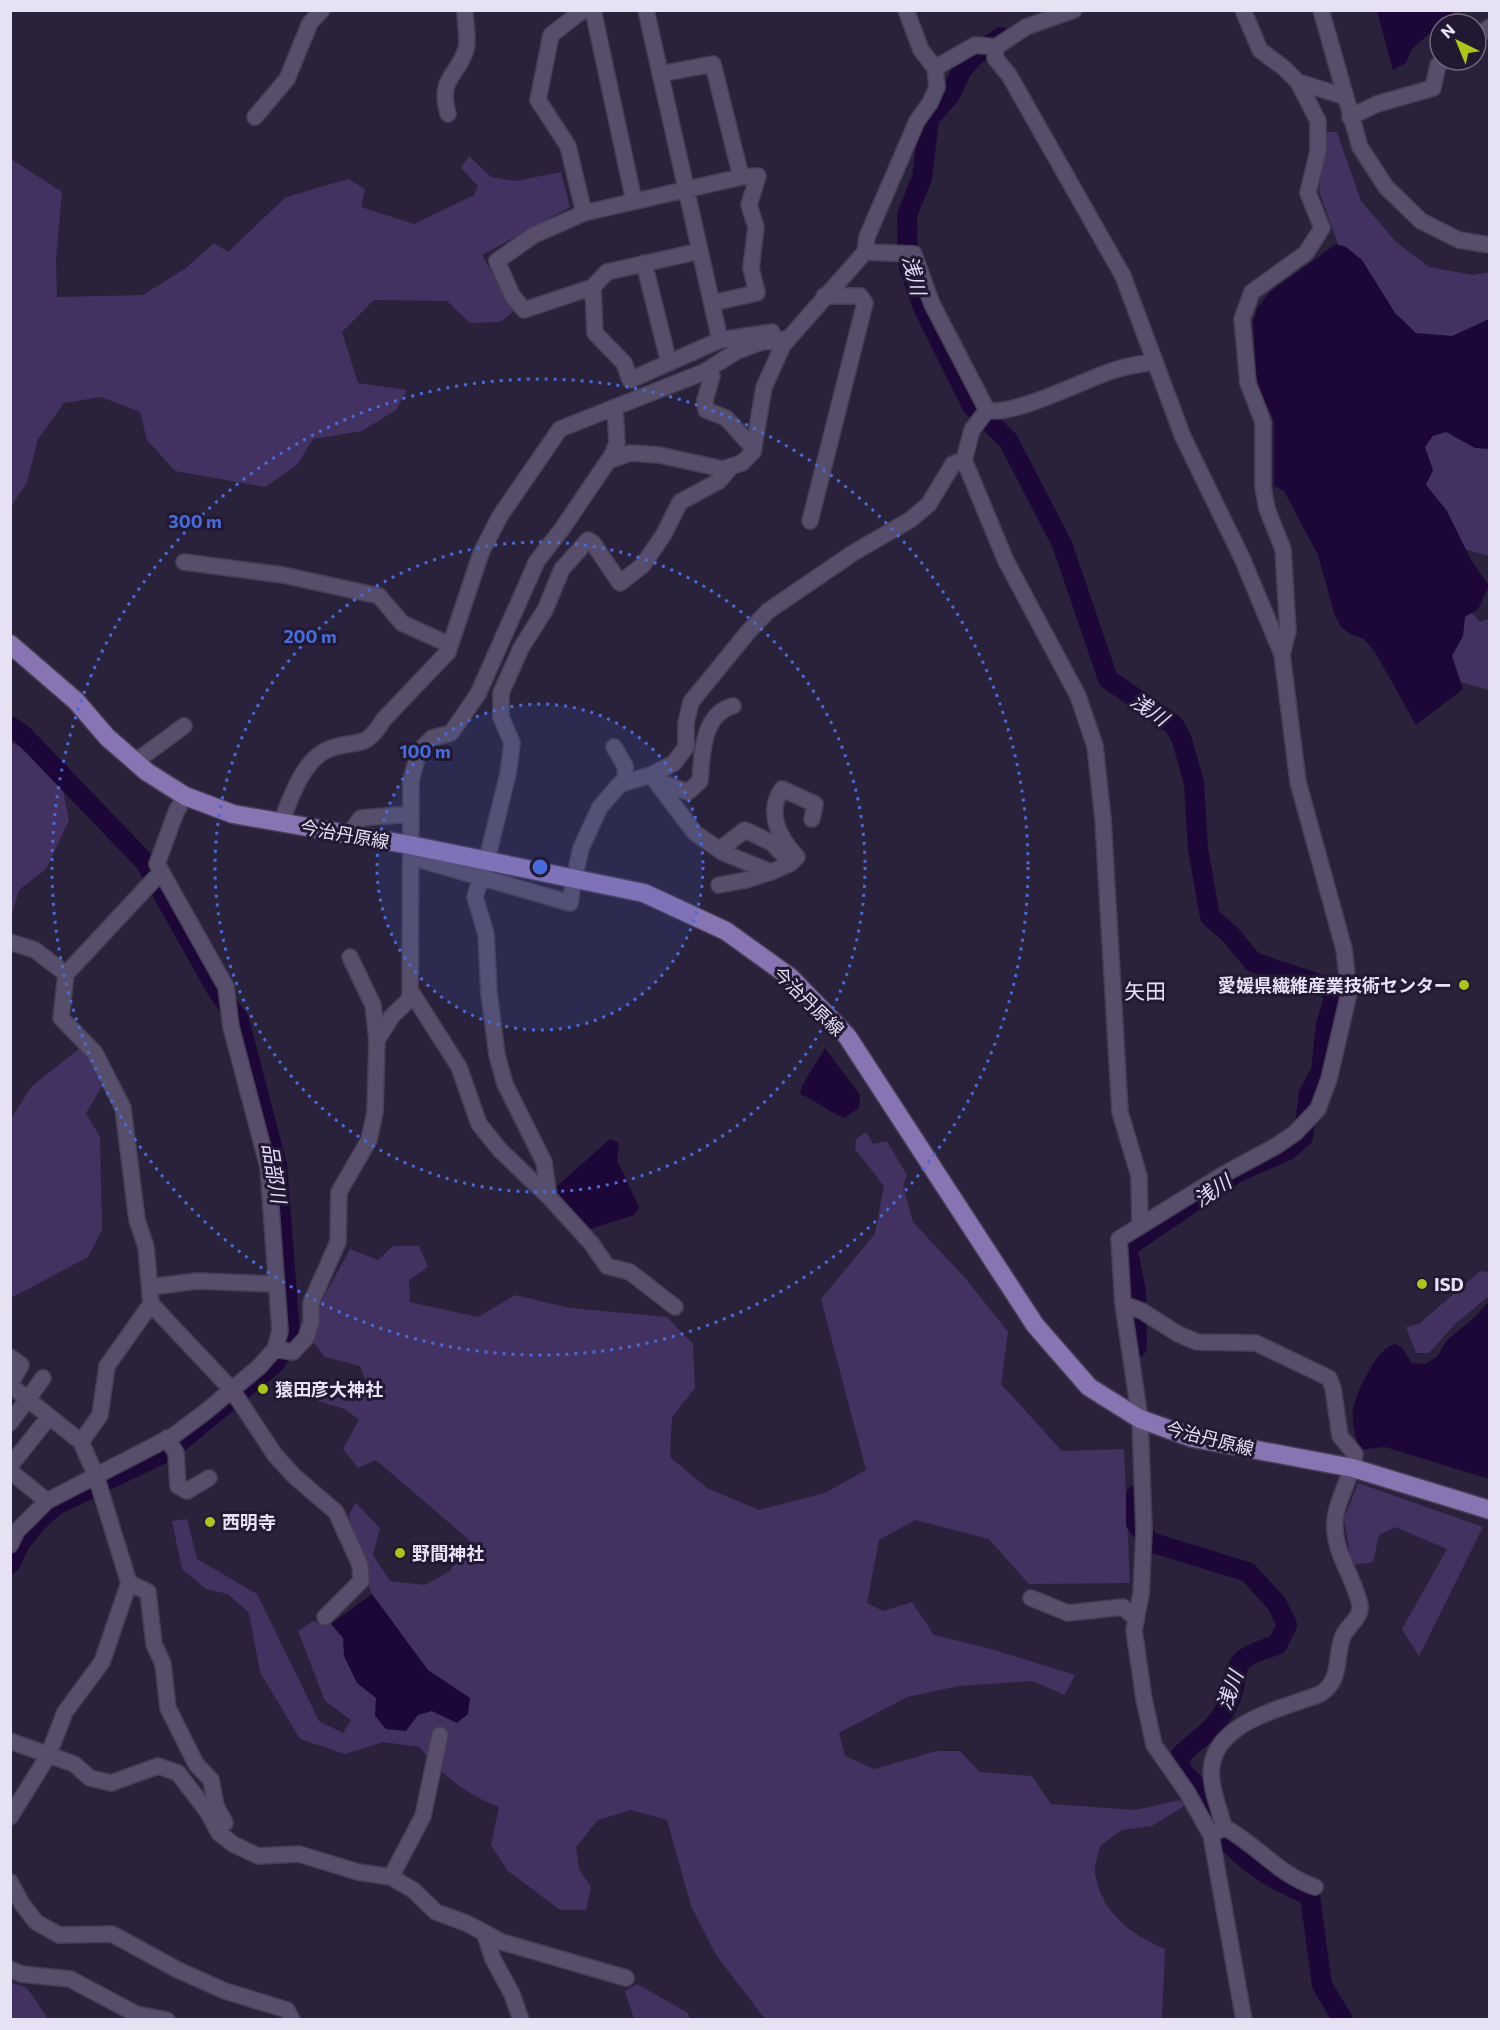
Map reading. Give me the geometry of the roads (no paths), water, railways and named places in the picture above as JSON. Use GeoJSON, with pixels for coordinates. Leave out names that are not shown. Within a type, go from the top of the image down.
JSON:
{"type":"FeatureCollection","features":[{"type":"Feature","properties":{"kind":"main road","name":"今治丹原線"},"geometry":{"type":"LineString","coordinates":[[10,644],[76,701],[107,737],[135,762],[185,796],[233,814],[349,834],[410,851],[644,893],[726,932],[790,977],[847,1036],[1035,1325],[1089,1387],[1140,1419],[1192,1438],[1353,1468],[1490,1510]]}},
{"type":"Feature","properties":{"kind":"street"},"geometry":{"type":"LineString","coordinates":[[255,117],[287,80],[310,23],[322,10]]}},
{"type":"Feature","properties":{"kind":"street"},"geometry":{"type":"LineString","coordinates":[[448,114],[443,97],[448,79],[466,48],[465,10]]}},
{"type":"Feature","properties":{"kind":"street"},"geometry":{"type":"LineString","coordinates":[[583,10],[551,35],[538,100],[568,146],[584,213]]}},
{"type":"Feature","properties":{"kind":"street"},"geometry":{"type":"LineString","coordinates":[[593,10],[634,201]]}},
{"type":"Feature","properties":{"kind":"street"},"geometry":{"type":"LineString","coordinates":[[646,10],[720,340]]}},
{"type":"Feature","properties":{"kind":"street"},"geometry":{"type":"LineString","coordinates":[[610,460],[630,453],[659,455],[723,469],[742,463],[754,449],[764,387],[791,334],[865,252],[867,237],[917,121],[930,103],[937,87],[935,68],[921,50],[906,10]]}},
{"type":"Feature","properties":{"kind":"street"},"geometry":{"type":"LineString","coordinates":[[935,68],[975,45],[996,47],[1026,27],[1074,10]]}},
{"type":"Feature","properties":{"kind":"street"},"geometry":{"type":"LineString","coordinates":[[1243,10],[1260,50],[1298,82],[1318,121],[1318,151],[1308,193],[1322,228],[1306,253],[1252,292],[1242,319],[1248,383],[1263,422],[1263,487],[1267,508],[1283,549],[1288,631],[1282,654]]}},
{"type":"Feature","properties":{"kind":"street"},"geometry":{"type":"LineString","coordinates":[[1322,10],[1343,96],[1360,147],[1386,187],[1421,221],[1459,240],[1490,245]]}},
{"type":"Feature","properties":{"kind":"street"},"geometry":{"type":"LineString","coordinates":[[996,47],[995,58],[1009,75],[1123,276],[1183,437],[1242,558],[1282,654],[1298,782],[1344,949],[1350,993],[1329,1079],[1318,1109],[1295,1133],[1119,1239],[1124,1304],[1140,1419],[1144,1530],[1141,1594],[1134,1630],[1154,1745],[1218,1831],[1240,1836],[1282,1872],[1315,1887]]}},
{"type":"Feature","properties":{"kind":"street"},"geometry":{"type":"LineString","coordinates":[[660,74],[713,64],[741,177]]}},
{"type":"Feature","properties":{"kind":"street"},"geometry":{"type":"LineString","coordinates":[[1350,117],[1377,104],[1433,88],[1436,72]]}},
{"type":"Feature","properties":{"kind":"street"},"geometry":{"type":"LineString","coordinates":[[1298,82],[1343,96]]}},
{"type":"Feature","properties":{"kind":"street"},"geometry":{"type":"LineString","coordinates":[[700,251],[607,272],[593,287],[524,310],[512,294],[497,261],[534,235],[584,213],[741,177],[758,176],[749,205],[756,227],[751,268],[757,293],[712,303]]}},
{"type":"Feature","properties":{"kind":"street"},"geometry":{"type":"LineString","coordinates":[[865,252],[914,254],[932,304],[987,410],[995,412],[1040,399],[1110,371],[1154,362]]}},
{"type":"Feature","properties":{"kind":"street"},"geometry":{"type":"LineString","coordinates":[[644,263],[669,363]]}},
{"type":"Feature","properties":{"kind":"street"},"geometry":{"type":"LineString","coordinates":[[593,287],[595,333],[624,363],[630,380],[720,340],[791,334]]}},
{"type":"Feature","properties":{"kind":"street"},"geometry":{"type":"LineString","coordinates":[[810,521],[865,303],[860,296],[824,296]]}},
{"type":"Feature","properties":{"kind":"street"},"geometry":{"type":"LineString","coordinates":[[281,823],[293,793],[314,759],[329,749],[362,744],[376,732],[384,719],[448,652],[481,553],[500,516],[527,473],[560,429],[707,370],[737,351],[791,334]]}},
{"type":"Feature","properties":{"kind":"street"},"geometry":{"type":"LineString","coordinates":[[707,370],[712,376],[705,400],[706,410],[726,418],[754,449]]}},
{"type":"Feature","properties":{"kind":"street"},"geometry":{"type":"LineString","coordinates":[[377,1040],[392,1017],[410,999],[411,780],[419,751],[432,738],[451,733],[474,699],[537,561],[610,460],[617,443],[615,407]]}},
{"type":"Feature","properties":{"kind":"street"},"geometry":{"type":"LineString","coordinates":[[987,410],[972,430],[964,460],[1006,561],[1078,696],[1095,746],[1103,819],[1120,1112],[1139,1176],[1140,1225]]}},
{"type":"Feature","properties":{"kind":"street"},"geometry":{"type":"LineString","coordinates":[[577,866],[581,848],[600,807],[620,784],[653,778],[674,763],[686,747],[686,723],[691,702],[747,632],[768,611],[852,553],[910,520],[929,504],[953,464],[964,460]]}},
{"type":"Feature","properties":{"kind":"street"},"geometry":{"type":"LineString","coordinates":[[474,699],[496,684],[545,609],[562,569],[588,540],[593,543],[620,583],[643,565],[664,534],[680,502],[719,481],[731,467]]}},
{"type":"Feature","properties":{"kind":"street"},"geometry":{"type":"LineString","coordinates":[[184,562],[283,575],[380,596],[402,623],[450,645]]}},
{"type":"Feature","properties":{"kind":"street"},"geometry":{"type":"LineString","coordinates":[[489,851],[508,774],[512,743],[501,717],[501,693],[521,648]]}},
{"type":"Feature","properties":{"kind":"street"},"geometry":{"type":"LineString","coordinates":[[653,778],[688,792],[700,781],[703,746],[709,725],[726,708],[733,706]]}},
{"type":"Feature","properties":{"kind":"street"},"geometry":{"type":"LineString","coordinates":[[135,762],[184,726]]}},
{"type":"Feature","properties":{"kind":"street"},"geometry":{"type":"LineString","coordinates":[[614,747],[625,766],[626,782]]}},
{"type":"Feature","properties":{"kind":"street"},"geometry":{"type":"LineString","coordinates":[[653,778],[695,833],[719,850],[771,872]]}},
{"type":"Feature","properties":{"kind":"street"},"geometry":{"type":"LineString","coordinates":[[719,885],[771,872],[791,863],[797,857],[785,844],[775,818],[774,800],[782,789],[816,804],[812,819]]}},
{"type":"Feature","properties":{"kind":"street"},"geometry":{"type":"LineString","coordinates":[[10,1545],[17,1531],[47,1501],[168,1438],[232,1390],[259,1368],[275,1349],[280,1331],[268,1167],[231,1027],[226,987],[157,864],[176,812],[185,796]]}},
{"type":"Feature","properties":{"kind":"street"},"geometry":{"type":"LineString","coordinates":[[349,834],[361,818],[411,814]]}},
{"type":"Feature","properties":{"kind":"street"},"geometry":{"type":"LineString","coordinates":[[719,850],[745,830],[772,843],[791,863]]}},
{"type":"Feature","properties":{"kind":"street"},"geometry":{"type":"LineString","coordinates":[[410,851],[570,903],[572,890]]}},
{"type":"Feature","properties":{"kind":"street"},"geometry":{"type":"LineString","coordinates":[[81,1442],[100,1415],[107,1366],[151,1304],[146,1247],[137,1220],[123,1108],[95,1053],[61,1018],[66,974],[161,872]]}},
{"type":"Feature","properties":{"kind":"street"},"geometry":{"type":"LineString","coordinates":[[481,874],[475,897],[486,934],[489,993],[497,1055],[505,1084],[543,1162],[549,1197]]}},
{"type":"Feature","properties":{"kind":"street"},"geometry":{"type":"LineString","coordinates":[[10,942],[34,950],[66,974]]}},
{"type":"Feature","properties":{"kind":"street"},"geometry":{"type":"LineString","coordinates":[[275,1349],[293,1352],[306,1338],[311,1322],[311,1303],[338,1242],[339,1192],[369,1140],[375,1112],[377,1040],[373,1005],[350,957]]}},
{"type":"Feature","properties":{"kind":"street"},"geometry":{"type":"LineString","coordinates":[[410,990],[459,1067],[479,1125],[500,1150],[549,1197],[591,1243],[607,1266],[630,1272],[675,1307]]}},
{"type":"Feature","properties":{"kind":"street"},"geometry":{"type":"LineString","coordinates":[[150,1287],[197,1281],[276,1284]]}},
{"type":"Feature","properties":{"kind":"street"},"geometry":{"type":"LineString","coordinates":[[151,1304],[232,1390],[275,1455],[294,1476],[336,1512],[360,1565],[361,1581],[325,1617]]}},
{"type":"Feature","properties":{"kind":"street"},"geometry":{"type":"LineString","coordinates":[[1124,1304],[1143,1311],[1178,1334],[1197,1342],[1256,1343],[1329,1378],[1333,1388],[1340,1437],[1355,1454],[1353,1468],[1335,1519],[1336,1542],[1360,1607],[1356,1620],[1343,1636],[1336,1678],[1328,1689],[1320,1694],[1235,1729],[1221,1741],[1213,1760],[1212,1782],[1244,2019]]}},
{"type":"Feature","properties":{"kind":"street"},"geometry":{"type":"LineString","coordinates":[[10,1357],[21,1365],[10,1385],[81,1442],[96,1476],[129,1583],[102,1662],[64,1712],[48,1756],[16,1796],[10,1817]]}},
{"type":"Feature","properties":{"kind":"street"},"geometry":{"type":"LineString","coordinates":[[10,1423],[43,1378]]}},
{"type":"Feature","properties":{"kind":"street"},"geometry":{"type":"LineString","coordinates":[[47,1501],[10,1468],[49,1418]]}},
{"type":"Feature","properties":{"kind":"street"},"geometry":{"type":"LineString","coordinates":[[168,1438],[176,1453],[178,1486],[187,1491],[209,1478]]}},
{"type":"Feature","properties":{"kind":"street"},"geometry":{"type":"LineString","coordinates":[[129,1583],[148,1592],[154,1644],[163,1664],[168,1708],[196,1764],[211,1780],[216,1806],[233,1844]]}},
{"type":"Feature","properties":{"kind":"street"},"geometry":{"type":"LineString","coordinates":[[1031,1598],[1068,1613],[1124,1607],[1136,1619]]}},
{"type":"Feature","properties":{"kind":"street"},"geometry":{"type":"LineString","coordinates":[[391,1877],[423,1816],[440,1735]]}},
{"type":"Feature","properties":{"kind":"street"},"geometry":{"type":"LineString","coordinates":[[10,1741],[74,1764],[90,1778],[111,1783],[158,1766],[178,1773],[207,1811],[219,1833],[233,1844],[258,1856],[299,1854],[358,1872],[391,1877],[413,1890],[436,1912],[502,1942],[626,1978]]}},
{"type":"Feature","properties":{"kind":"street"},"geometry":{"type":"LineString","coordinates":[[10,1882],[22,1904],[36,1922],[59,1935],[112,1934],[178,1970],[225,1991],[287,2010],[292,2019]]}},
{"type":"Feature","properties":{"kind":"street"},"geometry":{"type":"LineString","coordinates":[[484,1932],[493,1959],[512,1994],[521,2019]]}},
{"type":"Feature","properties":{"kind":"street"},"geometry":{"type":"LineString","coordinates":[[16,1971],[70,1978],[136,2014],[167,2019]]}},
{"type":"Feature","properties":{"kind":"waterway","name":"浅川"},"geometry":{"type":"LineString","coordinates":[[1001,37],[974,56],[962,70],[950,95],[929,119],[922,178],[907,215],[908,264],[922,305],[972,406],[1008,440],[1062,544],[1108,679],[1174,725],[1182,740],[1194,783],[1198,849],[1210,917],[1230,934],[1253,962],[1325,986],[1335,996],[1326,1024],[1321,1071],[1309,1093],[1303,1137],[1288,1150],[1236,1173],[1129,1246],[1128,1253],[1136,1290],[1137,1347]]}},
{"type":"Feature","properties":{"kind":"waterway","name":"品部川"},"geometry":{"type":"LineString","coordinates":[[10,726],[23,735],[145,862],[217,990],[239,1020],[277,1165],[290,1334],[289,1342],[274,1364],[170,1450],[56,1505],[38,1521],[20,1543],[10,1564]]}},
{"type":"Feature","properties":{"kind":"waterway","name":"浅川"},"geometry":{"type":"LineString","coordinates":[[1136,1495],[1136,1523],[1150,1542],[1248,1572],[1277,1604],[1287,1625],[1277,1645],[1259,1651],[1241,1662],[1226,1708],[1211,1728],[1181,1755],[1180,1769],[1205,1795],[1223,1838],[1247,1860],[1273,1878],[1310,1896],[1322,1985],[1343,2020]]}},
{"type":"Feature","properties":{"kind":"place","name":"愛媛県繊維産業技術センター"},"geometry":{"type":"Point","coordinates":[1464,985]}},
{"type":"Feature","properties":{"kind":"place","name":"ISD"},"geometry":{"type":"Point","coordinates":[1422,1284]}},
{"type":"Feature","properties":{"kind":"place","name":"猿田彦大神社"},"geometry":{"type":"Point","coordinates":[263,1389]}},
{"type":"Feature","properties":{"kind":"place","name":"西明寺"},"geometry":{"type":"Point","coordinates":[210,1522]}},
{"type":"Feature","properties":{"kind":"place","name":"野間神社"},"geometry":{"type":"Point","coordinates":[400,1553]}},
{"type":"Feature","properties":{"kind":"district","name":"矢田"},"geometry":{"type":"Point","coordinates":[1145,990]}}]}
